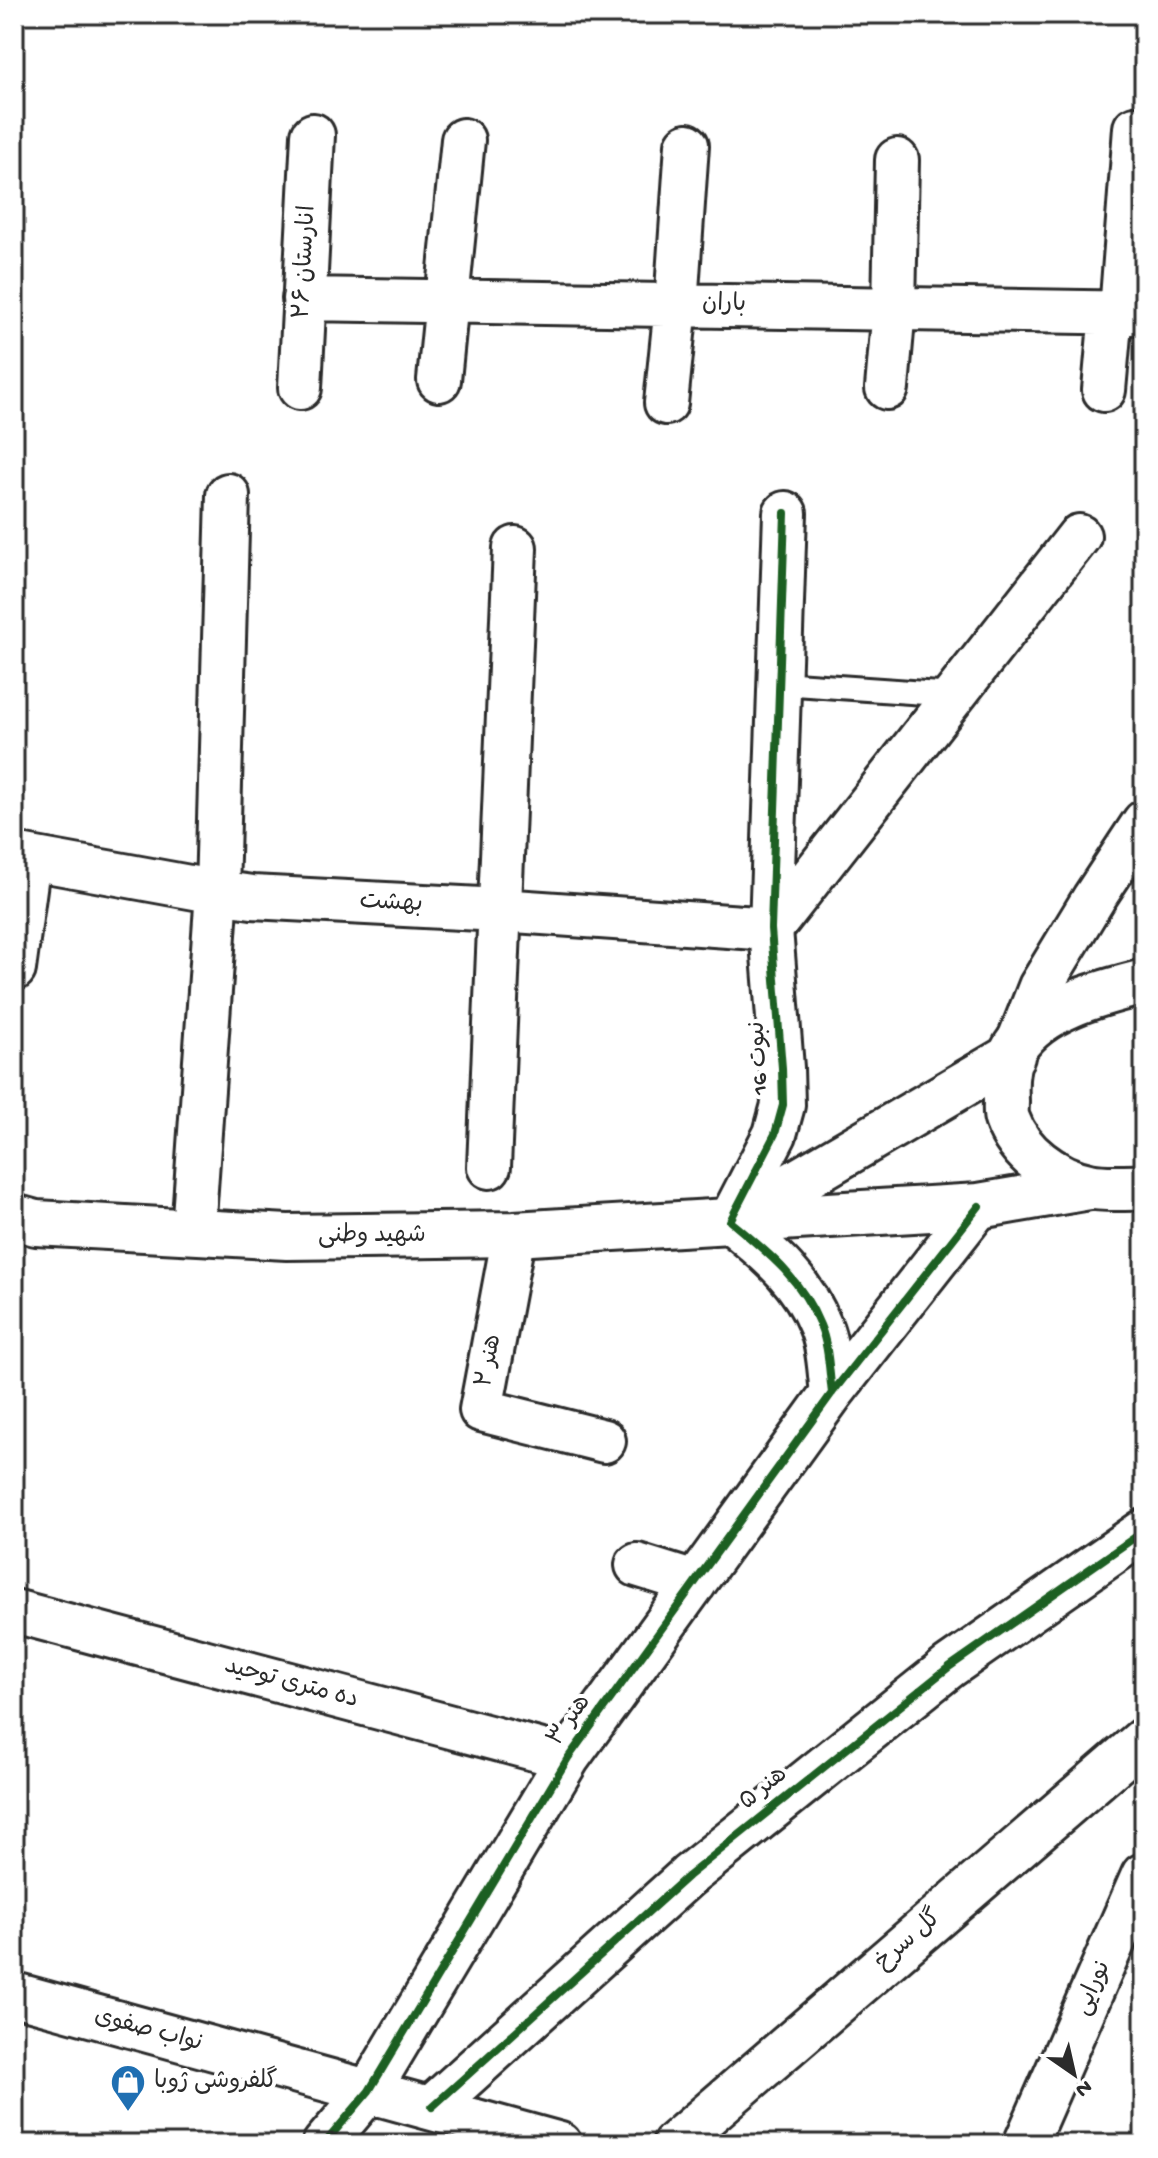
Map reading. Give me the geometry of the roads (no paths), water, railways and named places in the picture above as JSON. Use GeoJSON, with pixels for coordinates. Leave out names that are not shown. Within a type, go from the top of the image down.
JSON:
{"type":"FeatureCollection","features":[{"type":"Feature","properties":{"kind":"main road"},"geometry":{"type":"LineString","coordinates":[[730,1221],[1014,1050],[1038,1024],[1062,1008],[1103,992],[1144,982]]}},
{"type":"Feature","properties":{"kind":"main road"},"geometry":{"type":"LineString","coordinates":[[1014,1050],[1005,1077],[1006,1117],[1023,1149],[1052,1173],[1089,1187],[1144,1188]]}},
{"type":"Feature","properties":{"kind":"main road","name":"شهید وطنی"},"geometry":{"type":"LineString","coordinates":[[14,1217],[36,1223],[287,1237],[514,1234],[979,1206],[1089,1187]]}},
{"type":"Feature","properties":{"kind":"street"},"geometry":{"type":"LineString","coordinates":[[1104,390],[1125,312],[1135,128]]}},
{"type":"Feature","properties":{"kind":"street","name":"انارستان ۲۶"},"geometry":{"type":"LineString","coordinates":[[300,388],[313,135]]}},
{"type":"Feature","properties":{"kind":"street"},"geometry":{"type":"LineString","coordinates":[[439,380],[463,140]]}},
{"type":"Feature","properties":{"kind":"street"},"geometry":{"type":"LineString","coordinates":[[666,403],[687,145]]}},
{"type":"Feature","properties":{"kind":"street"},"geometry":{"type":"LineString","coordinates":[[887,388],[894,308],[897,160]]}},
{"type":"Feature","properties":{"kind":"street","name":"باران"},"geometry":{"type":"LineString","coordinates":[[304,299],[1125,312]]}},
{"type":"Feature","properties":{"kind":"street"},"geometry":{"type":"LineString","coordinates":[[193,1231],[217,892],[228,495]]}},
{"type":"Feature","properties":{"kind":"street","name":"نبوت 16"},"geometry":{"type":"LineString","coordinates":[[730,1221],[775,1134],[783,1105],[771,929],[785,513]]}},
{"type":"Feature","properties":{"kind":"street"},"geometry":{"type":"LineString","coordinates":[[771,929],[1079,536]]}},
{"type":"Feature","properties":{"kind":"street"},"geometry":{"type":"LineString","coordinates":[[489,1167],[515,548]]}},
{"type":"Feature","properties":{"kind":"street"},"geometry":{"type":"LineString","coordinates":[[1014,1050],[1040,987],[1144,822]]}},
{"type":"Feature","properties":{"kind":"street"},"geometry":{"type":"LineString","coordinates":[[14,969],[21,857]]}},
{"type":"Feature","properties":{"kind":"street","name":"بهشت"},"geometry":{"type":"LineString","coordinates":[[21,857],[252,897],[771,929]]}},
{"type":"Feature","properties":{"kind":"street","name":"هنر ۳"},"geometry":{"type":"LineString","coordinates":[[324,2144],[369,2091],[568,1758],[832,1393],[979,1206]]}},
{"type":"Feature","properties":{"kind":"street"},"geometry":{"type":"LineString","coordinates":[[730,1221],[780,1263],[806,1298],[821,1327],[832,1393]]}},
{"type":"Feature","properties":{"kind":"street","name":"هنر ۲"},"geometry":{"type":"LineString","coordinates":[[514,1234],[481,1410],[604,1441]]}},
{"type":"Feature","properties":{"kind":"street","name":"هنر ۵"},"geometry":{"type":"LineString","coordinates":[[432,2107],[688,1876],[949,1667],[1144,1531]]}},
{"type":"Feature","properties":{"kind":"street"},"geometry":{"type":"LineString","coordinates":[[637,1565],[695,1583]]}},
{"type":"Feature","properties":{"kind":"street","name":"ده متری توحید"},"geometry":{"type":"LineString","coordinates":[[14,1611],[568,1758]]}},
{"type":"Feature","properties":{"kind":"street","name":"گل سرخ"},"geometry":{"type":"LineString","coordinates":[[674,2144],[1144,1739]]}},
{"type":"Feature","properties":{"kind":"street","name":"نورایی"},"geometry":{"type":"LineString","coordinates":[[1025,2144],[1143,1875]]}},
{"type":"Feature","properties":{"kind":"street","name":"نواب صفوی"},"geometry":{"type":"LineString","coordinates":[[14,1994],[560,2144]]}},
{"type":"Feature","properties":{"kind":"lane"},"geometry":{"type":"LineString","coordinates":[[780,683],[954,695]]}},
{"type":"Feature","properties":{"kind":"place","name":"گلفروشی ژوبا"},"geometry":{"type":"Point","coordinates":[128,2113]}}]}
